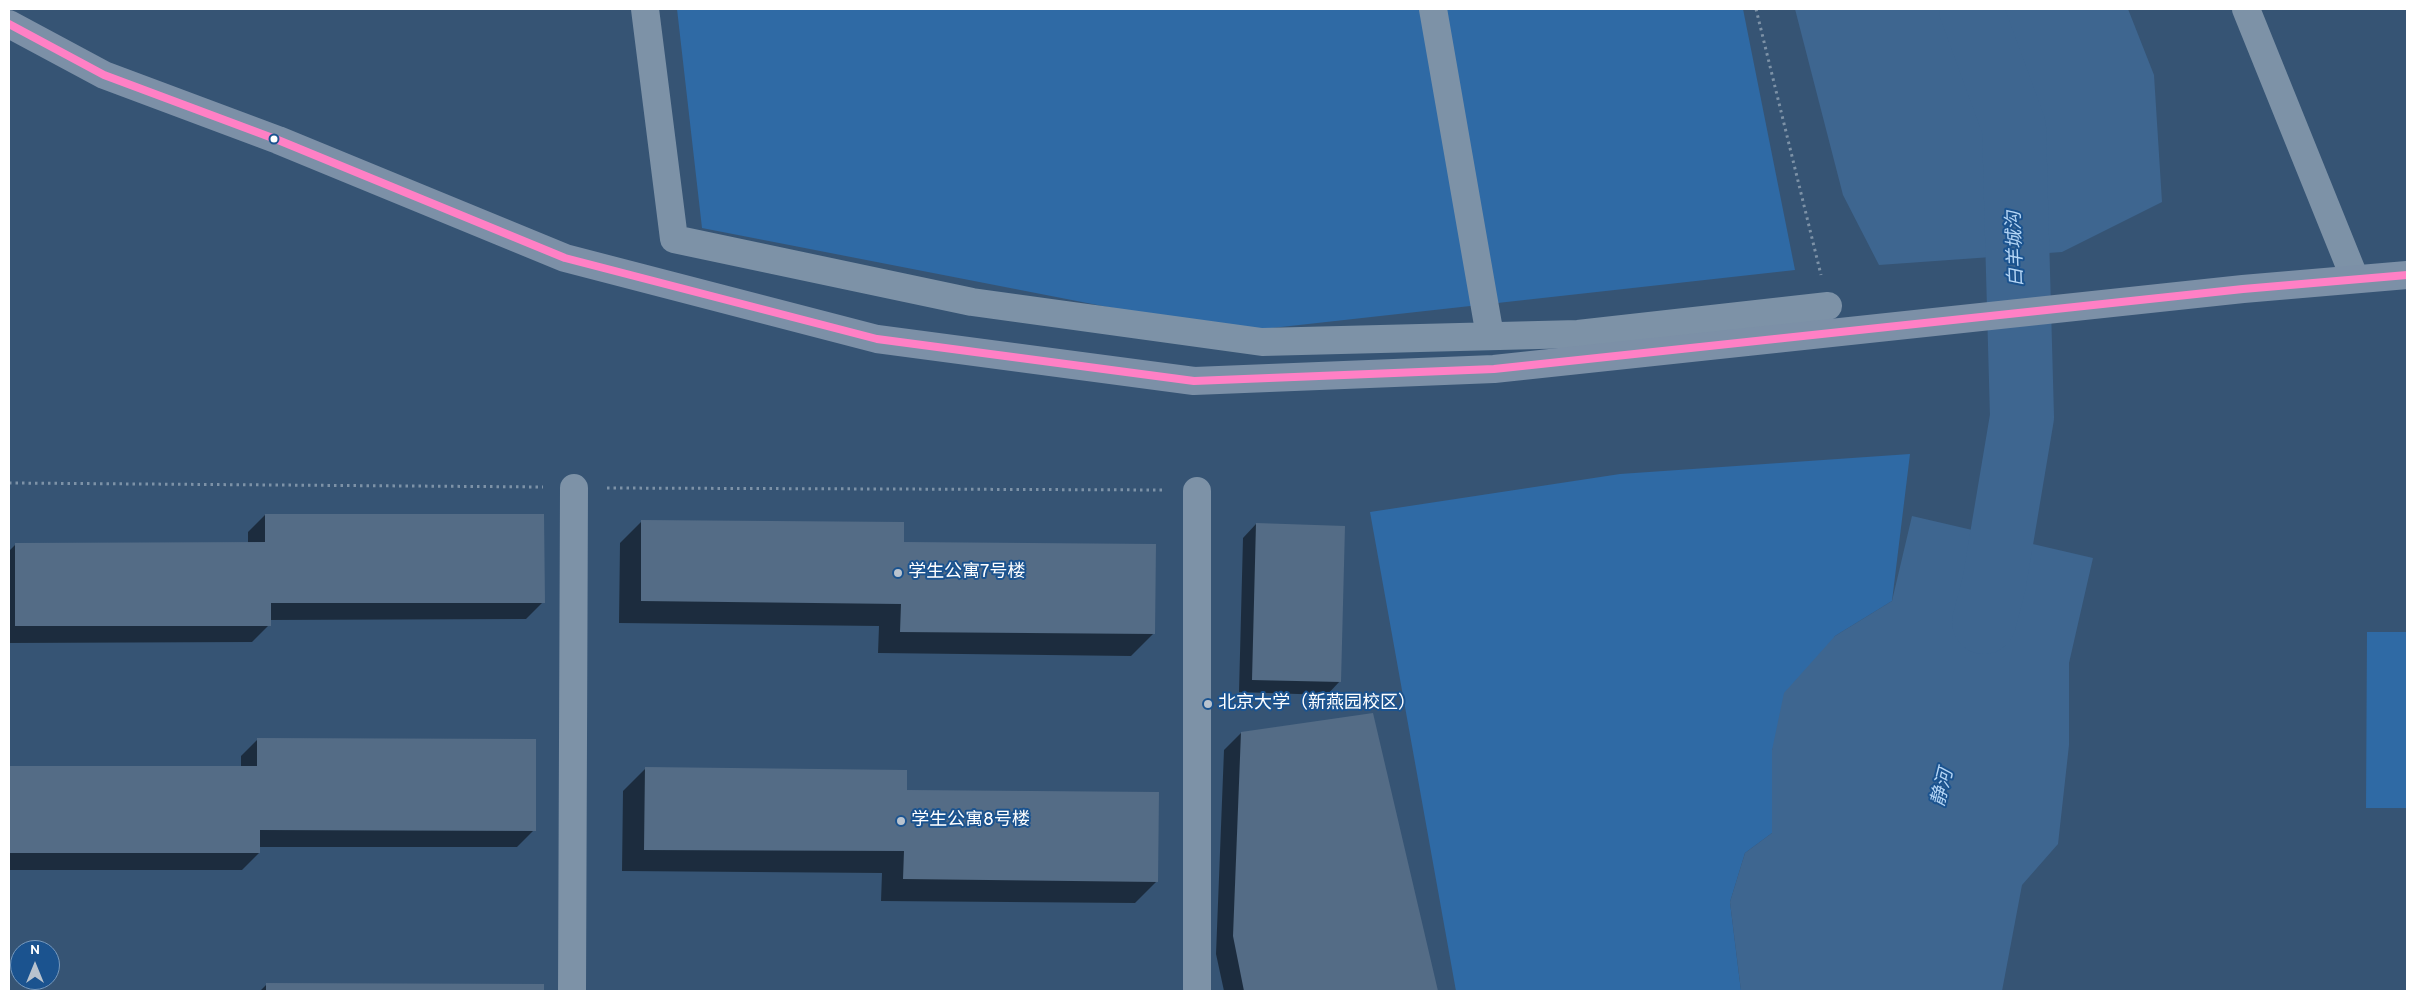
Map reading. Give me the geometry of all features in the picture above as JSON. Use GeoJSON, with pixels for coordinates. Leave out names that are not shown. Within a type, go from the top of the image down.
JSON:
{"type":"FeatureCollection","features":[{"type":"Feature","properties":{"kind":"main road"},"geometry":{"type":"LineString","coordinates":[[9,24],[104,75],[278,140],[565,258],[877,339],[1194,381],[1494,369],[2131,300],[2407,274]]}},
{"type":"Feature","properties":{"kind":"street"},"geometry":{"type":"LineString","coordinates":[[645,9],[674,239],[972,302],[1262,342],[1578,334],[1828,306]]}},
{"type":"Feature","properties":{"kind":"street"},"geometry":{"type":"LineString","coordinates":[[1433,9],[1490,336]]}},
{"type":"Feature","properties":{"kind":"street"},"geometry":{"type":"LineString","coordinates":[[2246,9],[2355,279]]}},
{"type":"Feature","properties":{"kind":"street"},"geometry":{"type":"LineString","coordinates":[[572,991],[574,488]]}},
{"type":"Feature","properties":{"kind":"street"},"geometry":{"type":"LineString","coordinates":[[1197,491],[1197,991]]}},
{"type":"Feature","properties":{"kind":"path"},"geometry":{"type":"LineString","coordinates":[[1756,9],[1828,306]]}},
{"type":"Feature","properties":{"kind":"shaded area"},"geometry":{"type":"Polygon","coordinates":[[[677,9],[1743,9],[1795,270],[1236,332],[702,228],[677,9]]]}},
{"type":"Feature","properties":{"kind":"shaded area"},"geometry":{"type":"Polygon","coordinates":[[[1910,454],[1892,601],[1835,636],[1772,750],[1772,833],[1745,853],[1730,902],[1741,991],[1456,991],[1370,512],[1620,474],[1910,454]]]}},
{"type":"Feature","properties":{"kind":"shaded area"},"geometry":{"type":"Polygon","coordinates":[[[2367,632],[2407,632],[2407,808],[2366,808],[2367,632]]]}},
{"type":"Feature","properties":{"kind":"water"},"geometry":{"type":"Polygon","coordinates":[[[1795,9],[2128,9],[2154,75],[2162,202],[2062,252],[1879,265],[1843,195],[1795,9]]]}},
{"type":"Feature","properties":{"kind":"water","name":"静河"},"geometry":{"type":"Polygon","coordinates":[[[1912,516],[2093,558],[2069,663],[2069,745],[2058,844],[2022,885],[2002,991],[1741,991],[1730,902],[1745,853],[1772,833],[1772,750],[1784,693],[1835,636],[1892,601],[1912,516]]]}},
{"type":"Feature","properties":{"kind":"building"},"geometry":{"type":"Polygon","coordinates":[[[265,514],[544,514],[545,603],[271,603],[271,626],[15,626],[15,543],[265,542],[265,514]]]}},
{"type":"Feature","properties":{"kind":"building","name":"学生公寓7号楼"},"geometry":{"type":"Polygon","coordinates":[[[641,520],[904,522],[904,542],[1156,544],[1155,634],[900,632],[901,604],[641,601],[641,520]]]}},
{"type":"Feature","properties":{"kind":"building"},"geometry":{"type":"Polygon","coordinates":[[[1256,523],[1345,526],[1341,682],[1252,680],[1256,523]]]}},
{"type":"Feature","properties":{"kind":"building"},"geometry":{"type":"Polygon","coordinates":[[[1373,713],[1438,991],[1244,991],[1233,936],[1241,732],[1373,713]]]}},
{"type":"Feature","properties":{"kind":"building"},"geometry":{"type":"Polygon","coordinates":[[[257,738],[536,739],[536,831],[260,830],[260,853],[9,853],[9,766],[257,766],[257,738]]]}},
{"type":"Feature","properties":{"kind":"building","name":"学生公寓8号楼"},"geometry":{"type":"Polygon","coordinates":[[[645,767],[907,770],[907,790],[1159,792],[1158,882],[903,879],[904,851],[644,850],[645,767]]]}},
{"type":"Feature","properties":{"kind":"building"},"geometry":{"type":"Polygon","coordinates":[[[266,983],[544,984],[544,991],[266,991],[266,983]]]}},
{"type":"Feature","properties":{"kind":"waterway","name":"白羊城沟"},"geometry":{"type":"LineString","coordinates":[[1971,9],[2014,127],[2022,417],[1994,584],[1984,622]]}},
{"type":"Feature","properties":{"kind":"transit line"},"geometry":{"type":"LineString","coordinates":[[9,24],[104,75],[278,140],[565,258],[877,339],[1194,381],[1494,369],[2243,289],[2407,275]]}},
{"type":"Feature","properties":{"kind":"place","name":"学生公寓7号楼"},"geometry":{"type":"Point","coordinates":[898,573]}},
{"type":"Feature","properties":{"kind":"place","name":"北京大学（新燕园校区）"},"geometry":{"type":"Point","coordinates":[1208,704]}},
{"type":"Feature","properties":{"kind":"place","name":"学生公寓8号楼"},"geometry":{"type":"Point","coordinates":[901,821]}}]}
